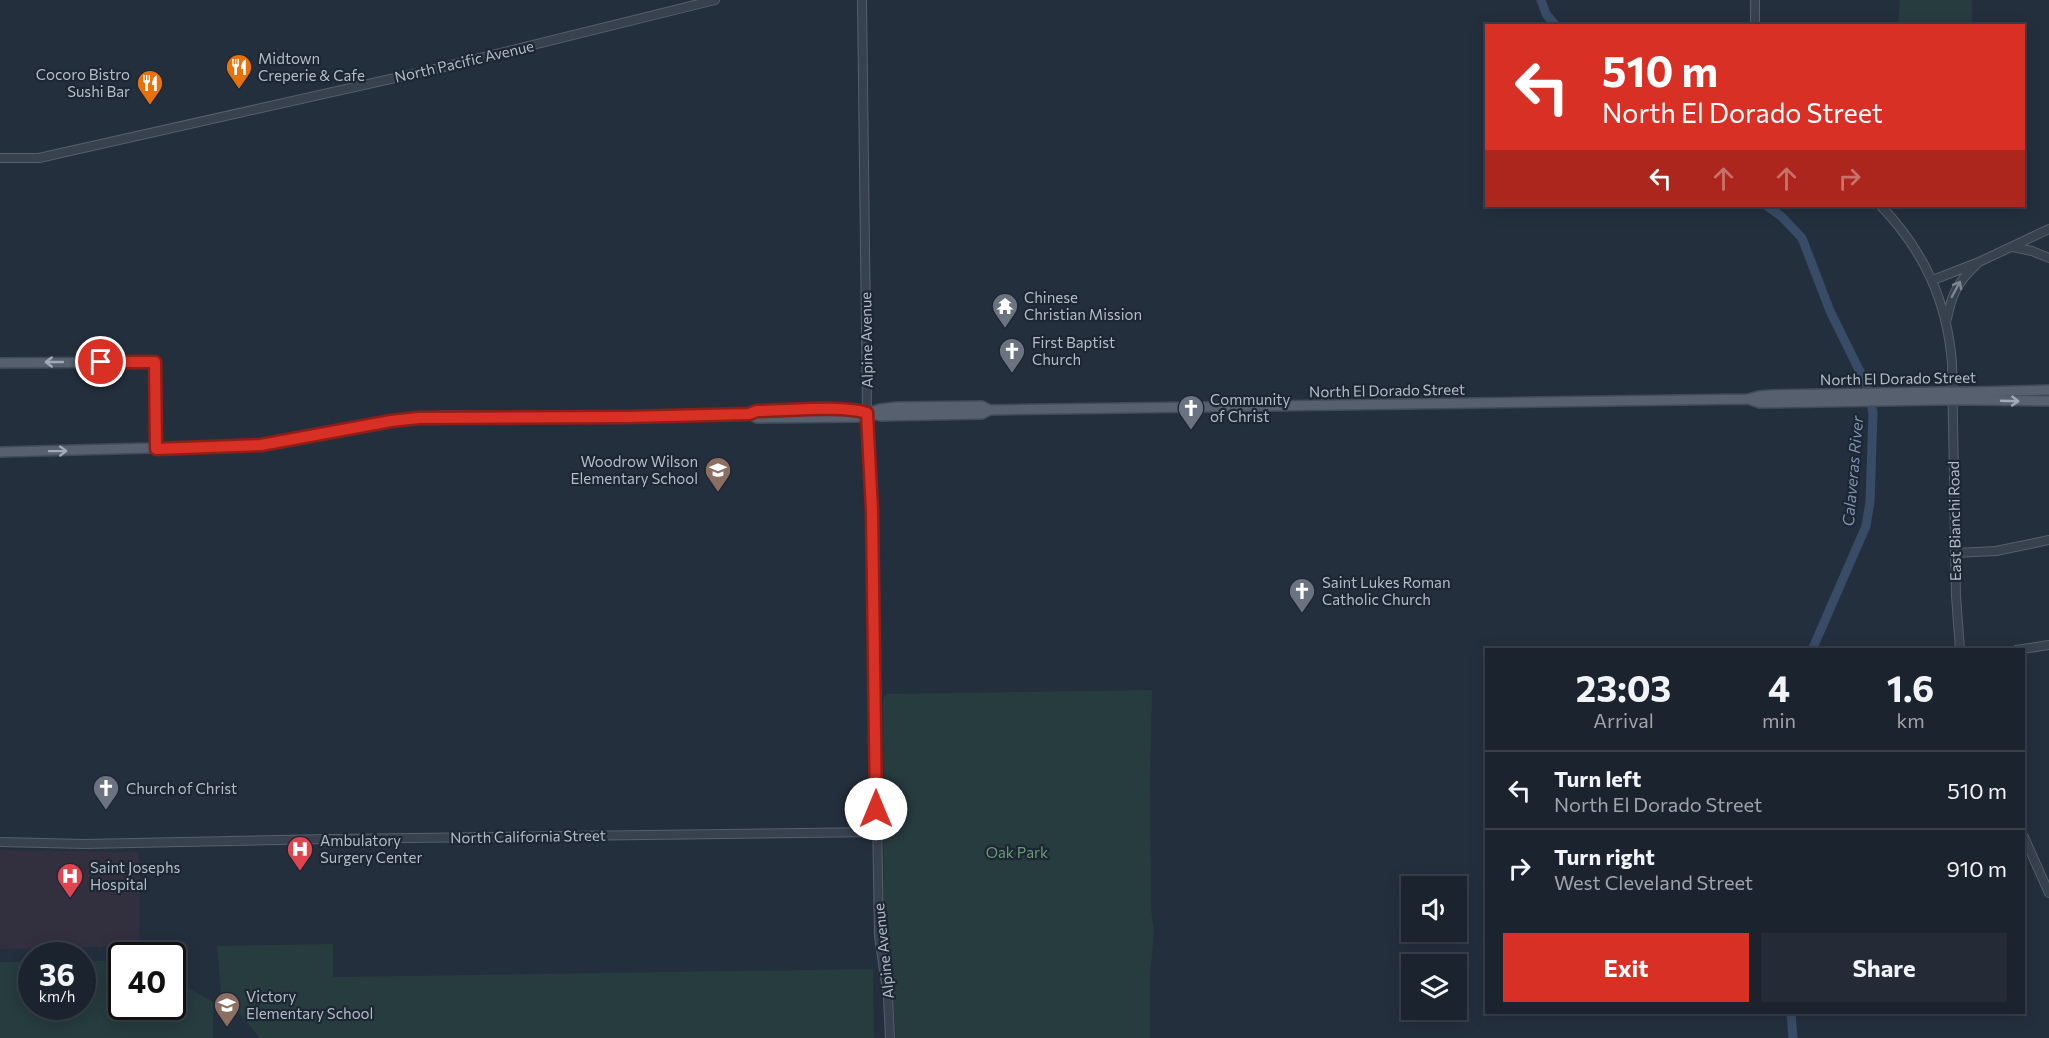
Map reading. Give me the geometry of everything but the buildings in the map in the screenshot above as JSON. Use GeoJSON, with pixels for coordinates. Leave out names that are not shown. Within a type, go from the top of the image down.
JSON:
{"type":"FeatureCollection","features":[{"type":"Feature","properties":{"kind":"main road"},"geometry":{"type":"LineString","coordinates":[[0,363],[155,362],[156,449]]}},
{"type":"Feature","properties":{"kind":"main road","name":"North El Dorado Street"},"geometry":{"type":"LineString","coordinates":[[1972,396],[2049,390]]}},
{"type":"Feature","properties":{"kind":"main road","name":"North El Dorado Street"},"geometry":{"type":"LineString","coordinates":[[0,452],[261,445],[391,421],[428,417],[627,417],[749,414],[757,418],[807,418],[857,417],[880,409],[930,406],[982,406],[990,410],[1748,399],[1760,403],[1841,397],[1934,396],[2049,401]]}},
{"type":"Feature","properties":{"kind":"street","name":"North Pacific Avenue"},"geometry":{"type":"LineString","coordinates":[[0,158],[39,158],[444,67],[715,0]]}},
{"type":"Feature","properties":{"kind":"street","name":"Alpine Avenue"},"geometry":{"type":"LineString","coordinates":[[862,0],[867,413],[874,606],[876,832],[879,936],[888,997],[890,1038]]}},
{"type":"Feature","properties":{"kind":"street"},"geometry":{"type":"LineString","coordinates":[[1755,0],[1755,24]]}},
{"type":"Feature","properties":{"kind":"street","name":"East Bianchi Road"},"geometry":{"type":"LineString","coordinates":[[1882,207],[1907,236],[1933,279],[1951,348],[1954,553],[1960,648]]}},
{"type":"Feature","properties":{"kind":"street"},"geometry":{"type":"LineString","coordinates":[[1933,279],[2048,233]]}},
{"type":"Feature","properties":{"kind":"street"},"geometry":{"type":"LineString","coordinates":[[2013,247],[2049,258]]}},
{"type":"Feature","properties":{"kind":"street"},"geometry":{"type":"LineString","coordinates":[[1946,323],[1957,284],[1979,262]]}},
{"type":"Feature","properties":{"kind":"street"},"geometry":{"type":"LineString","coordinates":[[1954,553],[1996,551],[2049,540]]}},
{"type":"Feature","properties":{"kind":"street"},"geometry":{"type":"LineString","coordinates":[[2025,649],[2049,645]]}},
{"type":"Feature","properties":{"kind":"street","name":"North California Street"},"geometry":{"type":"LineString","coordinates":[[0,842],[85,844],[342,838],[876,832]]}},
{"type":"Feature","properties":{"kind":"street"},"geometry":{"type":"LineString","coordinates":[[2025,839],[2049,893]]}},
{"type":"Feature","properties":{"kind":"shaded area","name":"Saint Josephs Hospital"},"geometry":{"type":"Polygon","coordinates":[[[0,850],[139,852],[140,942],[108,942],[108,947],[96,947],[96,942],[18,942],[18,949],[0,949],[0,850]]]}},
{"type":"Feature","properties":{"kind":"green space"},"geometry":{"type":"Polygon","coordinates":[[[1900,0],[1972,0],[1972,24],[1898,24],[1900,0]]]}},
{"type":"Feature","properties":{"kind":"green space","name":"Oak Park"},"geometry":{"type":"Polygon","coordinates":[[[1152,690],[1151,908],[1154,932],[1150,975],[1150,1038],[896,1038],[893,996],[884,935],[883,698],[887,694],[1152,690]]]}},
{"type":"Feature","properties":{"kind":"green space"},"geometry":{"type":"Polygon","coordinates":[[[333,944],[333,977],[873,969],[874,1038],[260,1038],[221,992],[217,946],[333,944]]]}},
{"type":"Feature","properties":{"kind":"green space"},"geometry":{"type":"Polygon","coordinates":[[[96,961],[108,961],[108,1020],[186,1020],[186,986],[213,1002],[213,1038],[0,1038],[0,962],[18,962],[18,1020],[96,1020],[96,961]]]}},
{"type":"Feature","properties":{"kind":"waterway","name":"Calaveras River"},"geometry":{"type":"LineString","coordinates":[[1541,0],[1546,14],[1554,24]]}},
{"type":"Feature","properties":{"kind":"waterway","name":"Calaveras River"},"geometry":{"type":"LineString","coordinates":[[1768,207],[1781,216],[1802,238],[1830,311],[1868,388],[1873,413],[1870,502],[1866,526],[1813,648]]}},
{"type":"Feature","properties":{"kind":"waterway","name":"Calaveras River"},"geometry":{"type":"LineString","coordinates":[[1791,1014],[1793,1038]]}},
{"type":"Feature","properties":{"kind":"place","name":"Midtown Creperie & Cafe"},"geometry":{"type":"Point","coordinates":[239,90]}},
{"type":"Feature","properties":{"kind":"place","name":"Cocoro Bistro Sushi Bar"},"geometry":{"type":"Point","coordinates":[150,106]}},
{"type":"Feature","properties":{"kind":"place","name":"Chinese Christian Mission"},"geometry":{"type":"Point","coordinates":[1005,329]}},
{"type":"Feature","properties":{"kind":"place","name":"First Baptist Church"},"geometry":{"type":"Point","coordinates":[1012,374]}},
{"type":"Feature","properties":{"kind":"place","name":"Community of Christ"},"geometry":{"type":"Point","coordinates":[1191,431]}},
{"type":"Feature","properties":{"kind":"place","name":"Woodrow Wilson Elementary School"},"geometry":{"type":"Point","coordinates":[718,493]}},
{"type":"Feature","properties":{"kind":"place","name":"Saint Lukes Roman Catholic Church"},"geometry":{"type":"Point","coordinates":[1302,614]}},
{"type":"Feature","properties":{"kind":"place","name":"Church of Christ"},"geometry":{"type":"Point","coordinates":[106,811]}},
{"type":"Feature","properties":{"kind":"place","name":"Ambulatory Surgery Center"},"geometry":{"type":"Point","coordinates":[300,872]}},
{"type":"Feature","properties":{"kind":"place","name":"Saint Josephs Hospital"},"geometry":{"type":"Point","coordinates":[70,899]}},
{"type":"Feature","properties":{"kind":"place","name":"Victory Elementary School"},"geometry":{"type":"Point","coordinates":[227,1028]}},
{"type":"Feature","properties":{"kind":"route"},"geometry":{"type":"LineString","coordinates":[[101,362],[155,362],[156,449],[261,445],[391,421],[446,416],[627,417],[806,410],[856,410],[867,413],[872,511],[876,809]]}}]}
